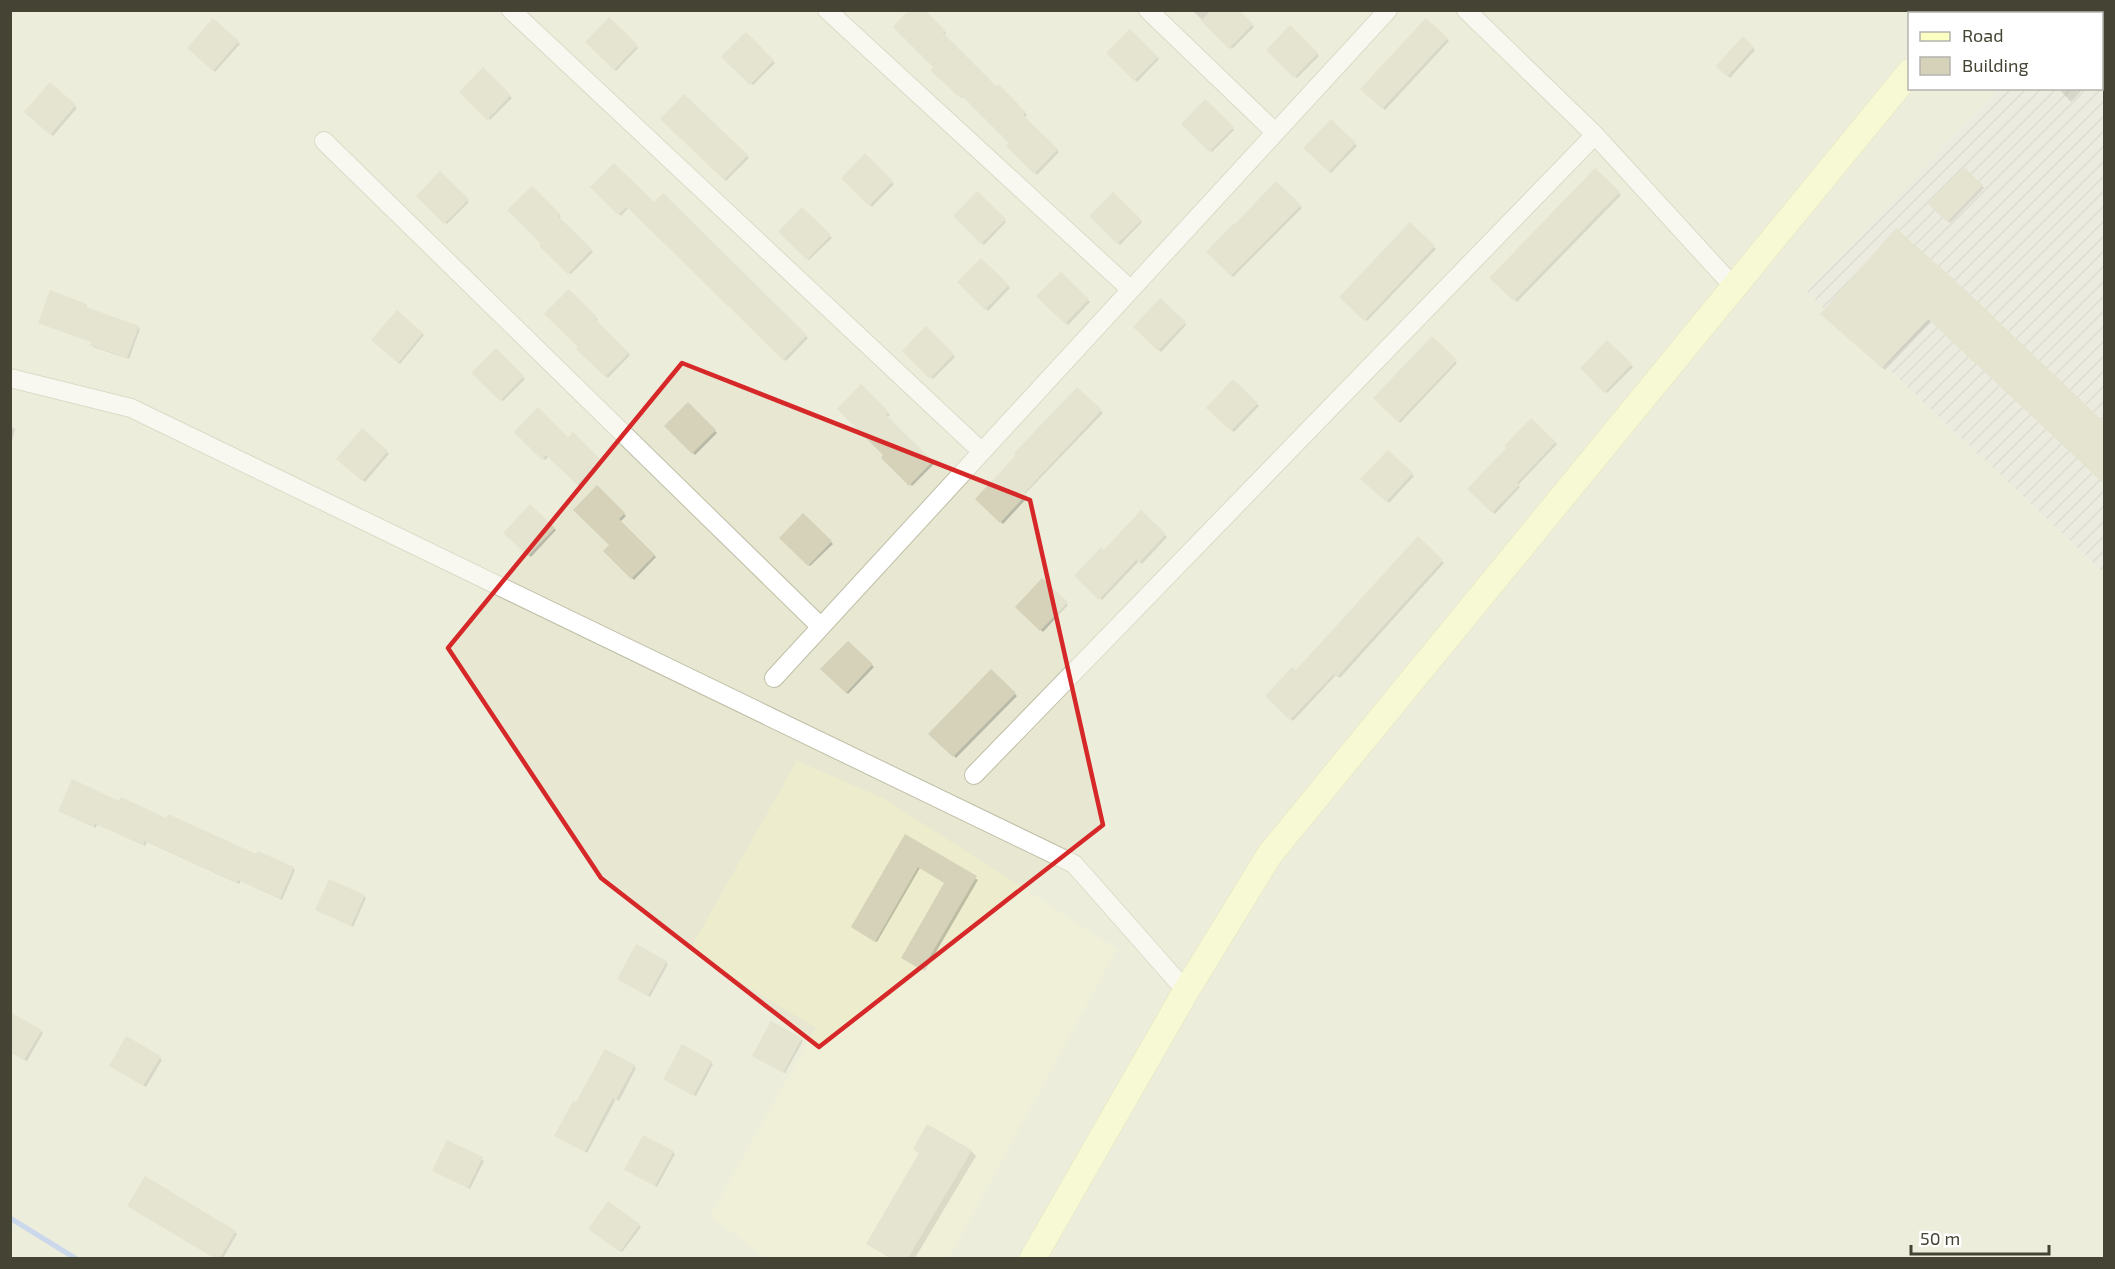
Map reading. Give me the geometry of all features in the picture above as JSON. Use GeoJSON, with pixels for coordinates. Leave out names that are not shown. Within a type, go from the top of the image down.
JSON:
{"type":"FeatureCollection","features":[{"type":"Feature","properties":{"kind":"street"},"geometry":{"type":"LineString","coordinates":[[511,10],[981,451]]}},
{"type":"Feature","properties":{"kind":"street"},"geometry":{"type":"LineString","coordinates":[[827,10],[1130,290]]}},
{"type":"Feature","properties":{"kind":"street"},"geometry":{"type":"LineString","coordinates":[[1148,10],[1275,132]]}},
{"type":"Feature","properties":{"kind":"street"},"geometry":{"type":"LineString","coordinates":[[774,678],[1388,10]]}},
{"type":"Feature","properties":{"kind":"street"},"geometry":{"type":"LineString","coordinates":[[1466,10],[1595,135],[1733,286]]}},
{"type":"Feature","properties":{"kind":"street"},"geometry":{"type":"LineString","coordinates":[[1033,1258],[1186,991],[1269,854],[1908,74]]}},
{"type":"Feature","properties":{"kind":"street"},"geometry":{"type":"LineString","coordinates":[[974,775],[1595,135]]}},
{"type":"Feature","properties":{"kind":"street"},"geometry":{"type":"LineString","coordinates":[[324,141],[821,627]]}},
{"type":"Feature","properties":{"kind":"street"},"geometry":{"type":"LineString","coordinates":[[10,378],[131,408],[1074,864],[1186,991]]}},
{"type":"Feature","properties":{"kind":"highlighted area"},"geometry":{"type":"Polygon","coordinates":[[[682,363],[1030,500],[1103,825],[819,1047],[601,878],[448,648],[682,363]]]}},
{"type":"Feature","properties":{"kind":"shaded area"},"geometry":{"type":"Polygon","coordinates":[[[11,11],[2104,11],[2104,1258],[11,1258],[11,11]]]}},
{"type":"Feature","properties":{"kind":"shaded area"},"geometry":{"type":"Polygon","coordinates":[[[2104,11],[2104,573],[1807,292],[1998,90],[2103,90],[2103,12],[2072,12],[2104,11]]]}},
{"type":"Feature","properties":{"kind":"shaded area"},"geometry":{"type":"Polygon","coordinates":[[[797,761],[885,799],[1117,949],[949,1258],[766,1258],[710,1216],[816,1028],[689,951],[797,761]]]}},
{"type":"Feature","properties":{"kind":"building"},"geometry":{"type":"Polygon","coordinates":[[[909,10],[925,10],[945,30],[943,33],[996,86],[998,84],[1026,112],[1023,115],[1058,149],[1034,174],[1006,146],[1009,143],[961,95],[959,97],[930,70],[933,67],[893,27],[909,10]]]}},
{"type":"Feature","properties":{"kind":"building"},"geometry":{"type":"Polygon","coordinates":[[[1211,10],[1239,10],[1253,24],[1229,49],[1201,21],[1211,10]]]}},
{"type":"Feature","properties":{"kind":"building"},"geometry":{"type":"Polygon","coordinates":[[[609,17],[638,45],[614,70],[585,42],[609,17]]]}},
{"type":"Feature","properties":{"kind":"building"},"geometry":{"type":"Polygon","coordinates":[[[213,18],[239,41],[213,71],[187,48],[213,18]]]}},
{"type":"Feature","properties":{"kind":"building"},"geometry":{"type":"Polygon","coordinates":[[[1426,18],[1448,38],[1382,109],[1360,89],[1426,18]]]}},
{"type":"Feature","properties":{"kind":"building"},"geometry":{"type":"Polygon","coordinates":[[[1290,25],[1318,53],[1294,78],[1266,50],[1290,25]]]}},
{"type":"Feature","properties":{"kind":"building"},"geometry":{"type":"Polygon","coordinates":[[[1130,29],[1158,57],[1134,81],[1106,53],[1130,29]]]}},
{"type":"Feature","properties":{"kind":"building"},"geometry":{"type":"Polygon","coordinates":[[[746,32],[774,60],[750,85],[721,57],[746,32]]]}},
{"type":"Feature","properties":{"kind":"building"},"geometry":{"type":"Polygon","coordinates":[[[1743,36],[1754,47],[1727,77],[1716,66],[1743,36]]]}},
{"type":"Feature","properties":{"kind":"building"},"geometry":{"type":"Polygon","coordinates":[[[483,67],[511,95],[487,120],[459,92],[483,67]]]}},
{"type":"Feature","properties":{"kind":"building"},"geometry":{"type":"Polygon","coordinates":[[[50,82],[76,105],[50,135],[24,112],[50,82]]]}},
{"type":"Feature","properties":{"kind":"building"},"geometry":{"type":"Polygon","coordinates":[[[684,94],[748,155],[724,180],[660,119],[684,94]]]}},
{"type":"Feature","properties":{"kind":"building"},"geometry":{"type":"Polygon","coordinates":[[[1205,99],[1234,127],[1209,152],[1181,124],[1205,99]]]}},
{"type":"Feature","properties":{"kind":"building"},"geometry":{"type":"Polygon","coordinates":[[[1331,119],[1356,143],[1329,172],[1303,148],[1331,119]]]}},
{"type":"Feature","properties":{"kind":"building"},"geometry":{"type":"Polygon","coordinates":[[[865,153],[893,181],[869,206],[841,178],[865,153]]]}},
{"type":"Feature","properties":{"kind":"building"},"geometry":{"type":"Polygon","coordinates":[[[614,163],[654,202],[663,193],[807,335],[783,360],[627,207],[618,215],[590,187],[614,163]]]}},
{"type":"Feature","properties":{"kind":"building"},"geometry":{"type":"Polygon","coordinates":[[[1964,167],[1983,185],[1947,222],[1928,204],[1964,167]]]}},
{"type":"Feature","properties":{"kind":"building"},"geometry":{"type":"Polygon","coordinates":[[[1595,168],[1620,192],[1514,301],[1489,278],[1595,168]]]}},
{"type":"Feature","properties":{"kind":"building"},"geometry":{"type":"Polygon","coordinates":[[[440,171],[469,199],[444,224],[416,196],[440,171]]]}},
{"type":"Feature","properties":{"kind":"building"},"geometry":{"type":"Polygon","coordinates":[[[1276,181],[1301,205],[1231,276],[1206,252],[1276,181]]]}},
{"type":"Feature","properties":{"kind":"building"},"geometry":{"type":"Polygon","coordinates":[[[532,186],[560,214],[558,216],[592,249],[568,274],[507,210],[532,186]]]}},
{"type":"Feature","properties":{"kind":"building"},"geometry":{"type":"Polygon","coordinates":[[[977,191],[1006,219],[981,244],[953,216],[977,191]]]}},
{"type":"Feature","properties":{"kind":"building"},"geometry":{"type":"Polygon","coordinates":[[[1113,192],[1142,220],[1117,244],[1089,216],[1113,192]]]}},
{"type":"Feature","properties":{"kind":"building"},"geometry":{"type":"Polygon","coordinates":[[[802,207],[831,235],[807,260],[778,232],[802,207]]]}},
{"type":"Feature","properties":{"kind":"building"},"geometry":{"type":"Polygon","coordinates":[[[1410,222],[1435,246],[1364,321],[1339,297],[1410,222]]]}},
{"type":"Feature","properties":{"kind":"building"},"geometry":{"type":"Polygon","coordinates":[[[1896,228],[1958,283],[2104,422],[2104,484],[1928,319],[1882,368],[1820,314],[1896,228]]]}},
{"type":"Feature","properties":{"kind":"building"},"geometry":{"type":"Polygon","coordinates":[[[981,258],[1009,285],[985,310],[957,282],[981,258]]]}},
{"type":"Feature","properties":{"kind":"building"},"geometry":{"type":"Polygon","coordinates":[[[1061,272],[1089,299],[1065,324],[1036,296],[1061,272]]]}},
{"type":"Feature","properties":{"kind":"building"},"geometry":{"type":"Polygon","coordinates":[[[569,289],[629,353],[605,377],[544,314],[569,289]]]}},
{"type":"Feature","properties":{"kind":"building"},"geometry":{"type":"Polygon","coordinates":[[[50,290],[87,304],[86,307],[139,326],[127,358],[38,323],[50,290]]]}},
{"type":"Feature","properties":{"kind":"building"},"geometry":{"type":"Polygon","coordinates":[[[1160,298],[1186,322],[1158,351],[1133,327],[1160,298]]]}},
{"type":"Feature","properties":{"kind":"building"},"geometry":{"type":"Polygon","coordinates":[[[397,310],[423,333],[398,363],[371,340],[397,310]]]}},
{"type":"Feature","properties":{"kind":"building"},"geometry":{"type":"Polygon","coordinates":[[[926,326],[954,354],[930,379],[902,351],[926,326]]]}},
{"type":"Feature","properties":{"kind":"building"},"geometry":{"type":"Polygon","coordinates":[[[1432,336],[1457,360],[1398,422],[1373,398],[1432,336]]]}},
{"type":"Feature","properties":{"kind":"building"},"geometry":{"type":"Polygon","coordinates":[[[1607,340],[1632,364],[1604,393],[1580,368],[1607,340]]]}},
{"type":"Feature","properties":{"kind":"building"},"geometry":{"type":"Polygon","coordinates":[[[496,348],[524,376],[500,401],[471,373],[496,348]]]}},
{"type":"Feature","properties":{"kind":"building"},"geometry":{"type":"Polygon","coordinates":[[[1233,379],[1258,403],[1231,431],[1206,408],[1233,379]]]}},
{"type":"Feature","properties":{"kind":"building"},"geometry":{"type":"Polygon","coordinates":[[[861,384],[889,412],[886,415],[933,461],[909,486],[881,458],[883,455],[837,409],[861,384]]]}},
{"type":"Feature","properties":{"kind":"building"},"geometry":{"type":"Polygon","coordinates":[[[1077,387],[1102,410],[1025,492],[1027,494],[1000,523],[975,499],[1016,455],[1014,453],[1077,387]]]}},
{"type":"Feature","properties":{"kind":"building"},"geometry":{"type":"Polygon","coordinates":[[[688,402],[716,430],[692,454],[664,426],[688,402]]]}},
{"type":"Feature","properties":{"kind":"building"},"geometry":{"type":"Polygon","coordinates":[[[538,407],[568,437],[573,432],[601,460],[577,485],[546,455],[542,460],[514,432],[538,407]]]}},
{"type":"Feature","properties":{"kind":"building"},"geometry":{"type":"Polygon","coordinates":[[[1531,418],[1556,442],[1492,513],[1467,489],[1531,418]]]}},
{"type":"Feature","properties":{"kind":"building"},"geometry":{"type":"Polygon","coordinates":[[[362,428],[388,451],[362,481],[336,459],[362,428]]]}},
{"type":"Feature","properties":{"kind":"building"},"geometry":{"type":"Polygon","coordinates":[[[1388,450],[1413,473],[1386,502],[1360,479],[1388,450]]]}},
{"type":"Feature","properties":{"kind":"building"},"geometry":{"type":"Polygon","coordinates":[[[597,485],[625,513],[619,519],[655,555],[631,579],[603,551],[609,545],[573,510],[597,485]]]}},
{"type":"Feature","properties":{"kind":"building"},"geometry":{"type":"Polygon","coordinates":[[[530,504],[555,528],[528,556],[503,533],[530,504]]]}},
{"type":"Feature","properties":{"kind":"building"},"geometry":{"type":"Polygon","coordinates":[[[1141,510],[1166,534],[1139,563],[1136,560],[1099,600],[1074,576],[1101,547],[1104,550],[1141,510]]]}},
{"type":"Feature","properties":{"kind":"building"},"geometry":{"type":"Polygon","coordinates":[[[803,513],[832,541],[808,566],[779,538],[803,513]]]}},
{"type":"Feature","properties":{"kind":"building"},"geometry":{"type":"Polygon","coordinates":[[[1418,536],[1443,560],[1337,677],[1334,674],[1290,720],[1265,696],[1292,667],[1296,670],[1418,536]]]}},
{"type":"Feature","properties":{"kind":"building"},"geometry":{"type":"Polygon","coordinates":[[[1042,578],[1068,602],[1040,631],[1015,607],[1042,578]]]}},
{"type":"Feature","properties":{"kind":"building"},"geometry":{"type":"Polygon","coordinates":[[[848,641],[873,664],[846,693],[820,669],[848,641]]]}},
{"type":"Feature","properties":{"kind":"building"},"geometry":{"type":"Polygon","coordinates":[[[991,669],[1016,693],[953,757],[928,734],[991,669]]]}},
{"type":"Feature","properties":{"kind":"building"},"geometry":{"type":"Polygon","coordinates":[[[72,779],[119,801],[121,797],[166,818],[168,814],[256,854],[258,851],[294,867],[280,899],[238,880],[237,883],[145,841],[143,845],[58,811],[72,779]]]}},
{"type":"Feature","properties":{"kind":"building"},"geometry":{"type":"Polygon","coordinates":[[[905,834],[977,876],[922,970],[901,958],[944,883],[918,867],[875,942],[851,927],[905,834]]]}},
{"type":"Feature","properties":{"kind":"building"},"geometry":{"type":"Polygon","coordinates":[[[329,879],[365,895],[351,926],[315,910],[329,879]]]}},
{"type":"Feature","properties":{"kind":"building"},"geometry":{"type":"Polygon","coordinates":[[[636,944],[667,961],[648,996],[617,979],[636,944]]]}},
{"type":"Feature","properties":{"kind":"building"},"geometry":{"type":"Polygon","coordinates":[[[10,1012],[42,1030],[24,1060],[10,1052],[10,1012]]]}},
{"type":"Feature","properties":{"kind":"building"},"geometry":{"type":"Polygon","coordinates":[[[771,1021],[802,1038],[783,1073],[752,1056],[771,1021]]]}},
{"type":"Feature","properties":{"kind":"building"},"geometry":{"type":"Polygon","coordinates":[[[126,1036],[161,1056],[143,1086],[109,1066],[126,1036]]]}},
{"type":"Feature","properties":{"kind":"building"},"geometry":{"type":"Polygon","coordinates":[[[682,1044],[712,1061],[693,1096],[663,1079],[682,1044]]]}},
{"type":"Feature","properties":{"kind":"building"},"geometry":{"type":"Polygon","coordinates":[[[605,1049],[635,1065],[616,1100],[613,1098],[585,1152],[554,1136],[605,1049]]]}},
{"type":"Feature","properties":{"kind":"building"},"geometry":{"type":"Polygon","coordinates":[[[927,1124],[972,1150],[908,1258],[891,1258],[866,1244],[919,1153],[913,1149],[927,1124]]]}},
{"type":"Feature","properties":{"kind":"building"},"geometry":{"type":"Polygon","coordinates":[[[643,1135],[674,1151],[655,1186],[624,1170],[643,1135]]]}},
{"type":"Feature","properties":{"kind":"building"},"geometry":{"type":"Polygon","coordinates":[[[447,1140],[483,1157],[468,1188],[432,1171],[447,1140]]]}},
{"type":"Feature","properties":{"kind":"building"},"geometry":{"type":"Polygon","coordinates":[[[145,1176],[236,1231],[220,1258],[214,1258],[127,1206],[145,1176]]]}},
{"type":"Feature","properties":{"kind":"building"},"geometry":{"type":"Polygon","coordinates":[[[608,1201],[640,1224],[620,1252],[588,1229],[608,1201]]]}},
{"type":"Feature","properties":{"kind":"waterway"},"geometry":{"type":"LineString","coordinates":[[10,1218],[75,1258]]}}]}
